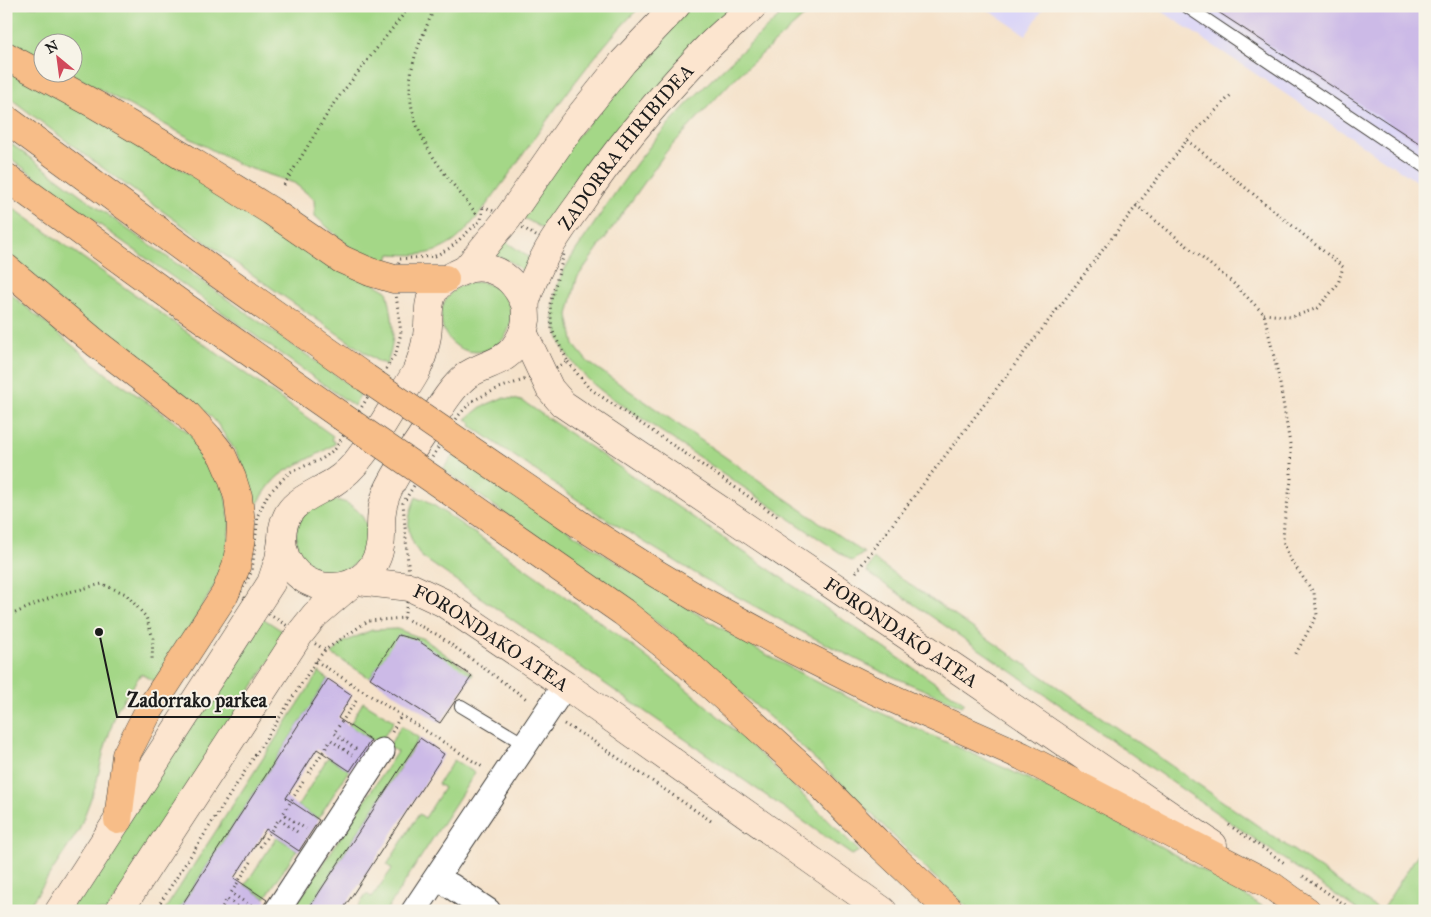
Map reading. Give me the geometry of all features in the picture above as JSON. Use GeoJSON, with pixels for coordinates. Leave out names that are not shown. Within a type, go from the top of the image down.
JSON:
{"type":"FeatureCollection","features":[{"type":"Feature","properties":{"kind":"main road"},"geometry":{"type":"LineString","coordinates":[[59,911],[271,582],[279,559],[283,527],[287,517],[296,504],[307,495],[336,480],[350,470],[416,372],[423,354],[427,334],[430,300],[436,288],[456,273],[508,218],[570,127],[623,62],[676,6]]}},
{"type":"Feature","properties":{"kind":"main road","name":"ZADORRA HIRIBIDEA"},"geometry":{"type":"LineString","coordinates":[[525,304],[551,245],[595,180],[637,126],[704,51],[753,6]]}},
{"type":"Feature","properties":{"kind":"main road"},"geometry":{"type":"LineString","coordinates":[[6,56],[96,104],[194,163],[271,211],[341,259],[370,272],[394,279],[410,280],[482,267],[502,274],[512,282],[520,292],[525,304],[526,322],[516,346],[508,355],[485,365],[464,378],[443,404],[393,480],[385,497],[381,514],[382,536],[380,552],[372,568],[315,615],[299,635],[119,911]]}},
{"type":"Feature","properties":{"kind":"main road"},"geometry":{"type":"LineString","coordinates":[[6,119],[207,266],[366,378],[585,528],[657,574],[791,649],[869,688],[1022,756],[1272,886]]}},
{"type":"Feature","properties":{"kind":"main road"},"geometry":{"type":"LineString","coordinates":[[6,177],[170,297],[623,612],[683,660],[821,785],[876,841],[950,911]]}},
{"type":"Feature","properties":{"kind":"main road"},"geometry":{"type":"LineString","coordinates":[[6,268],[97,344],[184,410],[222,455],[238,497],[241,523],[236,567],[225,594],[148,712],[126,755],[118,820]]}},
{"type":"Feature","properties":{"kind":"main road","name":"FORONDAKO ATEA"},"geometry":{"type":"LineString","coordinates":[[523,332],[550,389],[563,404],[841,591],[1307,911]]}},
{"type":"Feature","properties":{"kind":"main road","name":"FORONDAKO ATEA"},"geometry":{"type":"LineString","coordinates":[[282,541],[287,559],[295,572],[306,580],[330,587],[354,583],[410,587],[433,598],[565,685],[883,911]]}},
{"type":"Feature","properties":{"kind":"street"},"geometry":{"type":"LineString","coordinates":[[414,911],[565,685]]}},
{"type":"Feature","properties":{"kind":"street"},"geometry":{"type":"LineString","coordinates":[[277,911],[376,760]]}},
{"type":"Feature","properties":{"kind":"street"},"geometry":{"type":"LineString","coordinates":[[451,886],[488,911]]}},
{"type":"Feature","properties":{"kind":"lane"},"geometry":{"type":"LineString","coordinates":[[1186,6],[1425,167]]}},
{"type":"Feature","properties":{"kind":"lane"},"geometry":{"type":"LineString","coordinates":[[461,706],[526,745]]}},
{"type":"Feature","properties":{"kind":"path"},"geometry":{"type":"LineString","coordinates":[[284,185],[334,103],[410,6]]}},
{"type":"Feature","properties":{"kind":"path"},"geometry":{"type":"LineString","coordinates":[[434,6],[414,60],[409,95],[413,116],[428,150],[480,220]]}},
{"type":"Feature","properties":{"kind":"path"},"geometry":{"type":"LineString","coordinates":[[841,591],[1187,140],[1231,96]]}},
{"type":"Feature","properties":{"kind":"path"},"geometry":{"type":"LineString","coordinates":[[1187,140],[1343,267],[1338,284],[1318,308],[1292,317],[1264,314]]}},
{"type":"Feature","properties":{"kind":"path"},"geometry":{"type":"LineString","coordinates":[[1136,205],[1232,282],[1264,314],[1280,378],[1291,450],[1291,481],[1282,541],[1290,559],[1314,593],[1317,615],[1294,657]]}},
{"type":"Feature","properties":{"kind":"path"},"geometry":{"type":"LineString","coordinates":[[6,617],[57,595],[102,584],[126,594],[146,617],[153,638],[150,665]]}},
{"type":"Feature","properties":{"kind":"path"},"geometry":{"type":"LineString","coordinates":[[404,618],[438,635],[547,713],[590,739],[712,822]]}},
{"type":"Feature","properties":{"kind":"path"},"geometry":{"type":"LineString","coordinates":[[155,911],[316,661],[325,650]]}},
{"type":"Feature","properties":{"kind":"path"},"geometry":{"type":"LineString","coordinates":[[316,661],[487,770]]}},
{"type":"Feature","properties":{"kind":"path"},"geometry":{"type":"LineString","coordinates":[[356,701],[334,734],[376,760]]}},
{"type":"Feature","properties":{"kind":"path"},"geometry":{"type":"LineString","coordinates":[[310,773],[331,740],[376,760]]}},
{"type":"Feature","properties":{"kind":"path"},"geometry":{"type":"LineString","coordinates":[[303,782],[284,814],[321,844]]}},
{"type":"Feature","properties":{"kind":"path"},"geometry":{"type":"LineString","coordinates":[[260,847],[279,819],[321,844]]}},
{"type":"Feature","properties":{"kind":"path"},"geometry":{"type":"LineString","coordinates":[[251,862],[231,892],[258,911]]}},
{"type":"Feature","properties":{"kind":"path"},"geometry":{"type":"LineString","coordinates":[[220,911],[227,899],[244,911]]}},
{"type":"Feature","properties":{"kind":"shaded area"},"geometry":{"type":"Polygon","coordinates":[[[982,6],[1045,6],[1026,35],[982,6]]]}},
{"type":"Feature","properties":{"kind":"shaded area"},"geometry":{"type":"Polygon","coordinates":[[[1154,6],[1425,6],[1425,187],[1154,6]]]}},
{"type":"Feature","properties":{"kind":"green space"},"geometry":{"type":"Polygon","coordinates":[[[6,6],[641,6],[588,66],[494,195],[460,236],[434,252],[406,255],[390,254],[387,264],[354,251],[315,216],[314,199],[294,183],[240,165],[82,80],[82,32],[32,32],[32,53],[6,39],[6,6]]]}},
{"type":"Feature","properties":{"kind":"green space"},"geometry":{"type":"Polygon","coordinates":[[[691,6],[738,6],[549,232],[522,217],[570,145],[673,23],[691,6]]]}},
{"type":"Feature","properties":{"kind":"green space"},"geometry":{"type":"Polygon","coordinates":[[[791,6],[818,6],[731,82],[666,152],[577,278],[568,315],[574,345],[588,362],[864,553],[852,561],[603,392],[574,365],[561,343],[556,331],[554,318],[554,304],[562,274],[578,247],[637,162],[703,88],[791,6]]]}},
{"type":"Feature","properties":{"kind":"green space"},"geometry":{"type":"Polygon","coordinates":[[[6,65],[387,291],[391,310],[393,338],[386,365],[382,362],[380,363],[191,232],[6,95],[6,65]]]}},
{"type":"Feature","properties":{"kind":"green space"},"geometry":{"type":"Polygon","coordinates":[[[6,140],[123,226],[361,393],[354,406],[119,239],[6,155],[6,140]]]}},
{"type":"Feature","properties":{"kind":"green space"},"geometry":{"type":"Polygon","coordinates":[[[6,203],[333,436],[331,439],[336,443],[284,472],[267,490],[254,510],[249,509],[246,474],[236,452],[216,422],[198,404],[84,322],[6,257],[6,203]]]}},
{"type":"Feature","properties":{"kind":"green space"},"geometry":{"type":"Polygon","coordinates":[[[505,241],[531,259],[526,273],[511,262],[493,254],[505,241]]]}},
{"type":"Feature","properties":{"kind":"green space"},"geometry":{"type":"Polygon","coordinates":[[[476,282],[489,285],[501,292],[508,304],[511,317],[508,330],[501,342],[489,349],[476,352],[463,349],[451,342],[444,330],[441,317],[444,304],[451,292],[463,285],[476,282]]]}},
{"type":"Feature","properties":{"kind":"green space"},"geometry":{"type":"Polygon","coordinates":[[[6,290],[109,376],[195,437],[212,460],[224,487],[230,524],[224,569],[158,683],[141,674],[117,709],[104,750],[96,785],[79,830],[26,911],[6,911],[6,290]]]}},
{"type":"Feature","properties":{"kind":"green space"},"geometry":{"type":"Polygon","coordinates":[[[502,398],[524,402],[965,703],[962,706],[882,672],[806,634],[703,578],[595,512],[471,426],[472,423],[466,419],[481,407],[502,398]]]}},
{"type":"Feature","properties":{"kind":"green space"},"geometry":{"type":"Polygon","coordinates":[[[454,454],[638,577],[780,662],[829,688],[1009,770],[1125,827],[1213,876],[1270,911],[971,911],[926,869],[850,792],[775,722],[670,632],[443,469],[454,454]]]}},
{"type":"Feature","properties":{"kind":"green space"},"geometry":{"type":"Polygon","coordinates":[[[416,497],[421,500],[423,498],[550,586],[673,678],[745,740],[859,851],[852,855],[422,557],[413,542],[409,528],[410,514],[416,497]]]}},
{"type":"Feature","properties":{"kind":"green space"},"geometry":{"type":"Polygon","coordinates":[[[332,500],[352,506],[362,516],[368,536],[362,556],[352,566],[332,572],[312,566],[302,556],[296,536],[302,516],[312,506],[332,500]]]}},
{"type":"Feature","properties":{"kind":"green space"},"geometry":{"type":"Polygon","coordinates":[[[873,559],[1380,911],[1359,911],[867,572],[873,559]]]}},
{"type":"Feature","properties":{"kind":"green space"},"geometry":{"type":"Polygon","coordinates":[[[261,617],[287,634],[107,911],[69,911],[261,617]]]}},
{"type":"Feature","properties":{"kind":"green space"},"geometry":{"type":"Polygon","coordinates":[[[397,629],[424,639],[473,674],[472,676],[399,635],[370,678],[332,654],[344,642],[372,630],[397,629]]]}},
{"type":"Feature","properties":{"kind":"green space"},"geometry":{"type":"Polygon","coordinates":[[[319,672],[328,679],[178,911],[164,911],[319,672]]]}},
{"type":"Feature","properties":{"kind":"green space"},"geometry":{"type":"Polygon","coordinates":[[[363,702],[394,721],[379,744],[349,726],[363,702]]]}},
{"type":"Feature","properties":{"kind":"green space"},"geometry":{"type":"Polygon","coordinates":[[[401,726],[419,738],[307,911],[292,911],[397,752],[389,746],[401,726]]]}},
{"type":"Feature","properties":{"kind":"green space"},"geometry":{"type":"Polygon","coordinates":[[[328,757],[349,770],[318,819],[298,806],[328,757]]]}},
{"type":"Feature","properties":{"kind":"green space"},"geometry":{"type":"Polygon","coordinates":[[[454,760],[475,773],[386,911],[356,911],[366,894],[372,897],[392,869],[387,865],[419,814],[425,818],[444,788],[438,784],[454,760]]]}},
{"type":"Feature","properties":{"kind":"green space"},"geometry":{"type":"Polygon","coordinates":[[[277,837],[297,850],[265,898],[245,885],[277,837]]]}},
{"type":"Feature","properties":{"kind":"green space"},"geometry":{"type":"Polygon","coordinates":[[[1425,843],[1425,911],[1381,911],[1425,843]]]}},
{"type":"Feature","properties":{"kind":"building"},"geometry":{"type":"Polygon","coordinates":[[[1209,6],[1425,6],[1425,147],[1209,6]]]}},
{"type":"Feature","properties":{"kind":"building"},"geometry":{"type":"Polygon","coordinates":[[[398,635],[417,640],[472,676],[440,723],[370,678],[398,635]]]}},
{"type":"Feature","properties":{"kind":"building"},"geometry":{"type":"Polygon","coordinates":[[[328,679],[352,695],[338,718],[371,740],[350,771],[317,749],[286,798],[319,820],[299,851],[266,829],[234,878],[267,900],[260,911],[178,911],[328,679]]]}},
{"type":"Feature","properties":{"kind":"building"},"geometry":{"type":"Polygon","coordinates":[[[420,738],[444,754],[342,911],[307,911],[420,738]]]}},
{"type":"Feature","properties":{"kind":"place","name":"Zadorrako parkea"},"geometry":{"type":"Point","coordinates":[99,632]}}]}
